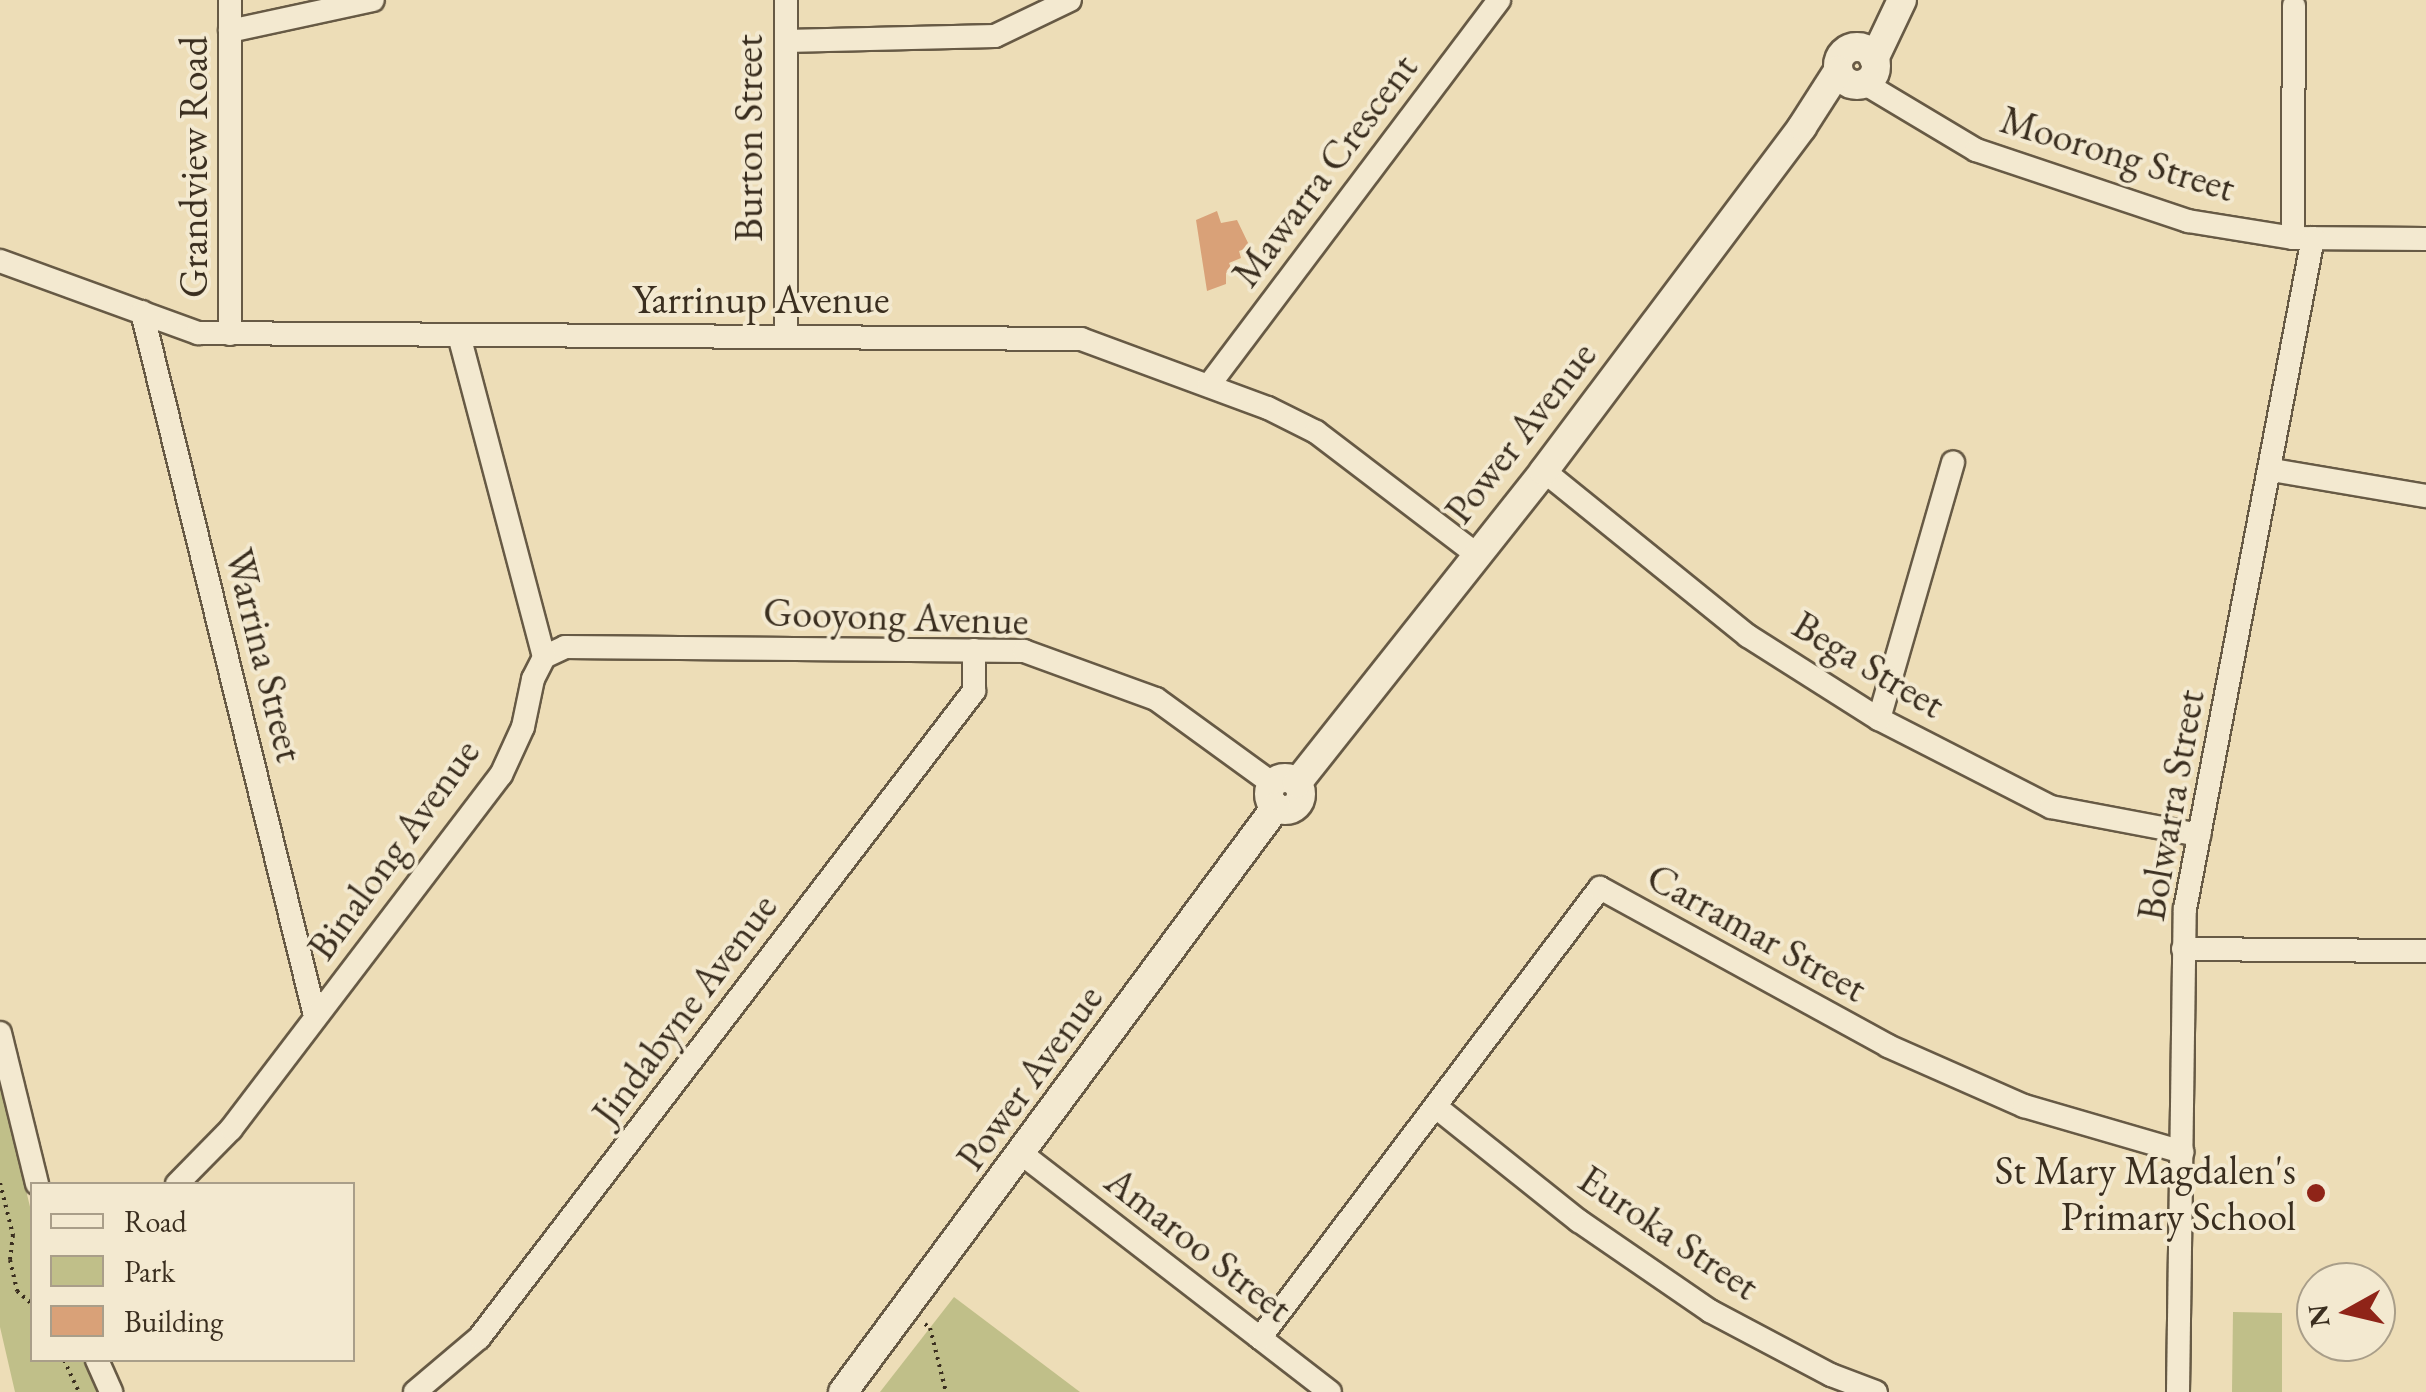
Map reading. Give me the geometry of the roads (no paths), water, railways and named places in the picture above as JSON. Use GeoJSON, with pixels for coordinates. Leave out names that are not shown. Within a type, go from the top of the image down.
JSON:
{"type":"FeatureCollection","features":[{"type":"Feature","properties":{"kind":"street","name":"Grandview Road"},"geometry":{"type":"LineString","coordinates":[[230,0],[230,334]]}},
{"type":"Feature","properties":{"kind":"street"},"geometry":{"type":"LineString","coordinates":[[230,30],[374,0]]}},
{"type":"Feature","properties":{"kind":"street","name":"Burton Street"},"geometry":{"type":"LineString","coordinates":[[786,0],[786,335]]}},
{"type":"Feature","properties":{"kind":"street"},"geometry":{"type":"LineString","coordinates":[[786,41],[996,36],[1070,0]]}},
{"type":"Feature","properties":{"kind":"street","name":"Mawarra Crescent"},"geometry":{"type":"LineString","coordinates":[[1208,385],[1498,0]]}},
{"type":"Feature","properties":{"kind":"street","name":"Power Avenue"},"geometry":{"type":"LineString","coordinates":[[843,1392],[1022,1154],[1282,791],[1544,472],[1802,127],[1860,69],[1899,0]]}},
{"type":"Feature","properties":{"kind":"street","name":"Bolwarra Street"},"geometry":{"type":"LineString","coordinates":[[2178,1392],[2183,949],[2200,835],[2272,470],[2303,238],[2294,6]]}},
{"type":"Feature","properties":{"kind":"street","name":"Moorong Street"},"geometry":{"type":"LineString","coordinates":[[1860,69],[1976,150],[2188,221],[2303,238],[2426,238]]}},
{"type":"Feature","properties":{"kind":"street","name":"Yarrinup Avenue"},"geometry":{"type":"LineString","coordinates":[[0,260],[198,333],[460,338],[786,335],[1081,339],[1208,385],[1316,432],[1476,554]]}},
{"type":"Feature","properties":{"kind":"street","name":"Warrina Street"},"geometry":{"type":"LineString","coordinates":[[142,312],[315,1016]]}},
{"type":"Feature","properties":{"kind":"street"},"geometry":{"type":"LineString","coordinates":[[460,338],[544,657]]}},
{"type":"Feature","properties":{"kind":"street"},"geometry":{"type":"LineString","coordinates":[[1879,719],[1954,462]]}},
{"type":"Feature","properties":{"kind":"street"},"geometry":{"type":"LineString","coordinates":[[2272,470],[2426,496]]}},
{"type":"Feature","properties":{"kind":"street","name":"Bega Street"},"geometry":{"type":"LineString","coordinates":[[1544,472],[1748,636],[1879,719],[2051,807],[2200,835]]}},
{"type":"Feature","properties":{"kind":"street","name":"Gooyong Avenue"},"geometry":{"type":"LineString","coordinates":[[544,657],[566,647],[1024,650],[1156,699],[1282,791]]}},
{"type":"Feature","properties":{"kind":"street","name":"Jindabyne Avenue"},"geometry":{"type":"LineString","coordinates":[[415,1392],[479,1338],[974,691],[974,650]]}},
{"type":"Feature","properties":{"kind":"street","name":"Binalong Avenue"},"geometry":{"type":"LineString","coordinates":[[179,1182],[230,1130],[501,775],[523,726],[533,679],[544,657]]}},
{"type":"Feature","properties":{"kind":"street","name":"Carramar Street"},"geometry":{"type":"LineString","coordinates":[[1260,1338],[1600,888],[1905,1054],[2024,1106],[2182,1152]]}},
{"type":"Feature","properties":{"kind":"street"},"geometry":{"type":"LineString","coordinates":[[2183,949],[2426,952]]}},
{"type":"Feature","properties":{"kind":"street"},"geometry":{"type":"LineString","coordinates":[[0,1034],[36,1182]]}},
{"type":"Feature","properties":{"kind":"street","name":"Euroka Street"},"geometry":{"type":"LineString","coordinates":[[1436,1107],[1579,1221],[1710,1310],[1832,1375],[1876,1392]]}},
{"type":"Feature","properties":{"kind":"street","name":"Amaroo Street"},"geometry":{"type":"LineString","coordinates":[[1022,1154],[1330,1392]]}},
{"type":"Feature","properties":{"kind":"street"},"geometry":{"type":"LineString","coordinates":[[97,1362],[111,1392]]}},
{"type":"Feature","properties":{"kind":"place","name":"St Mary Magdalen's Primary School"},"geometry":{"type":"Point","coordinates":[2316,1193]}}]}
